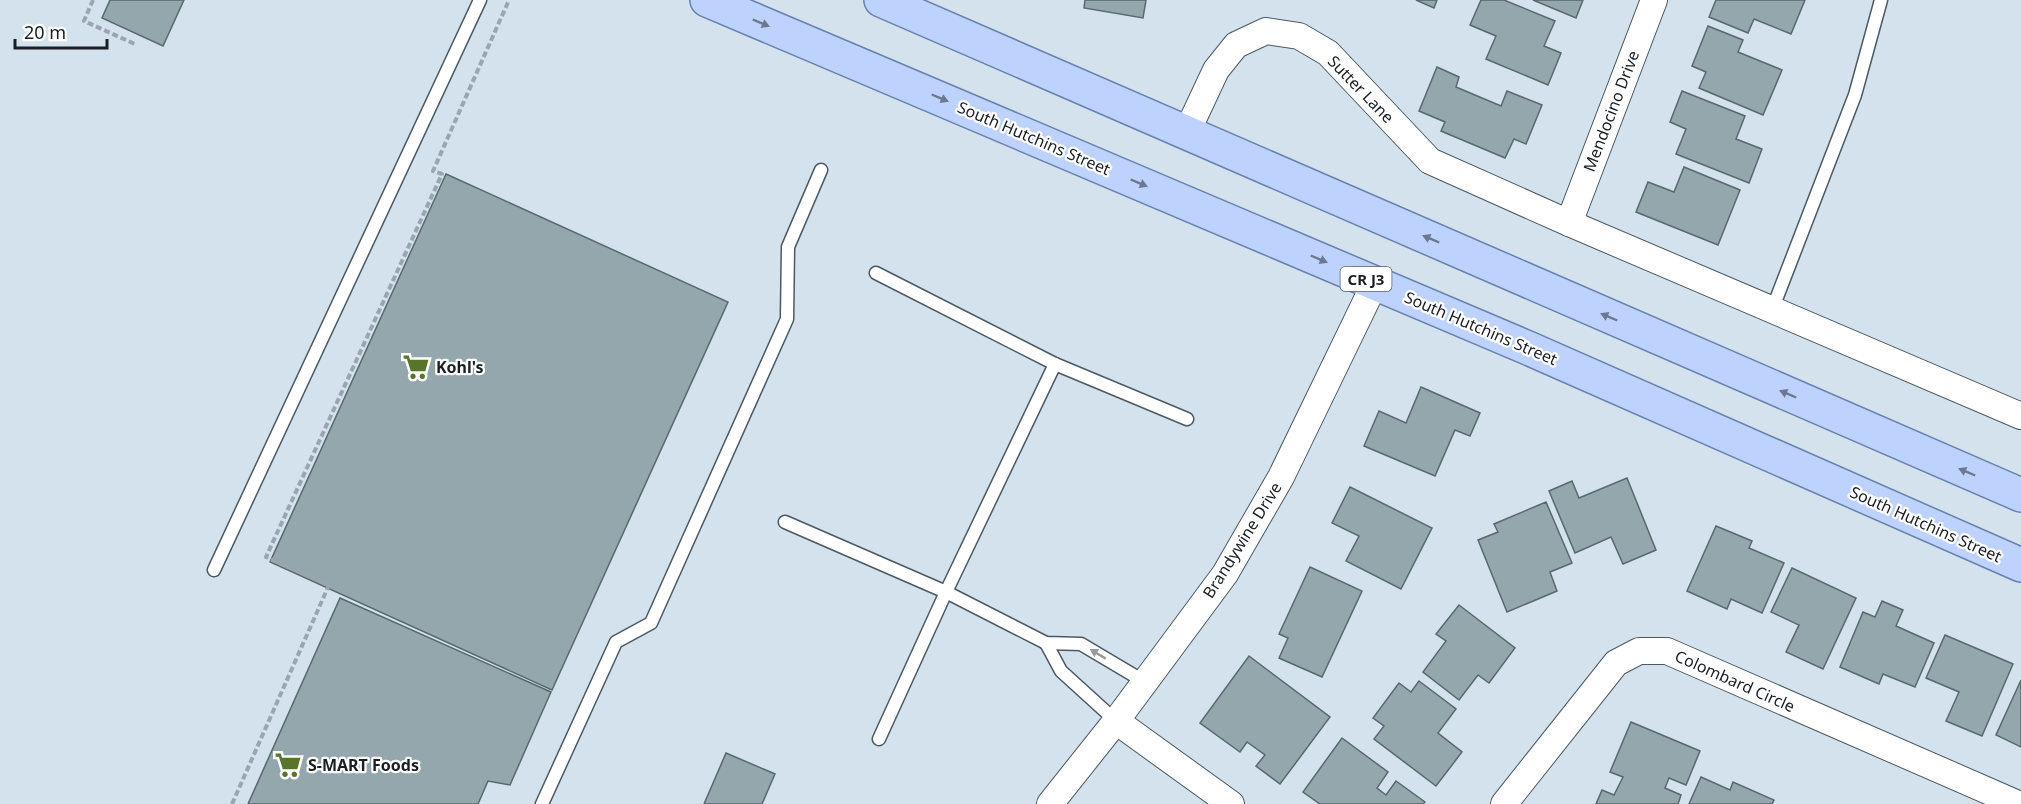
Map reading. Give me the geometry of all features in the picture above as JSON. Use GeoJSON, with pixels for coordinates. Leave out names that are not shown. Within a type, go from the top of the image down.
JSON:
{"type":"FeatureCollection","features":[{"type":"Feature","properties":{"kind":"main road","name":"South Hutchins Street"},"geometry":{"type":"LineString","coordinates":[[707,0],[1375,283],[2021,565]]}},
{"type":"Feature","properties":{"kind":"main road"},"geometry":{"type":"LineString","coordinates":[[881,0],[2021,495]]}},
{"type":"Feature","properties":{"kind":"street","name":"Mendocino Drive"},"geometry":{"type":"LineString","coordinates":[[1569,223],[1654,0]]}},
{"type":"Feature","properties":{"kind":"street","name":"Sutter Lane"},"geometry":{"type":"LineString","coordinates":[[1186,134],[1216,70],[1236,45],[1266,31],[1299,36],[1328,53],[1430,161],[1569,223],[2021,416]]}},
{"type":"Feature","properties":{"kind":"street","name":"Brandywine Drive"},"geometry":{"type":"LineString","coordinates":[[1050,804],[1116,721],[1224,574],[1281,477],[1375,283]]}},
{"type":"Feature","properties":{"kind":"street","name":"Colombard Circle"},"geometry":{"type":"LineString","coordinates":[[1504,804],[1616,663],[1639,651],[1667,651],[2018,804]]}},
{"type":"Feature","properties":{"kind":"street"},"geometry":{"type":"LineString","coordinates":[[1116,721],[1231,804]]}},
{"type":"Feature","properties":{"kind":"lane"},"geometry":{"type":"LineString","coordinates":[[214,570],[480,0]]}},
{"type":"Feature","properties":{"kind":"lane"},"geometry":{"type":"LineString","coordinates":[[1772,310],[1855,95],[1881,0]]}},
{"type":"Feature","properties":{"kind":"lane"},"geometry":{"type":"LineString","coordinates":[[542,804],[616,642],[651,623],[787,319],[788,247],[820,170]]}},
{"type":"Feature","properties":{"kind":"lane"},"geometry":{"type":"LineString","coordinates":[[876,273],[1055,364],[1187,419]]}},
{"type":"Feature","properties":{"kind":"lane"},"geometry":{"type":"LineString","coordinates":[[879,739],[946,592],[1055,364]]}},
{"type":"Feature","properties":{"kind":"lane"},"geometry":{"type":"LineString","coordinates":[[785,522],[946,592],[1046,643],[1081,644],[1145,682]]}},
{"type":"Feature","properties":{"kind":"lane"},"geometry":{"type":"LineString","coordinates":[[1046,643],[1061,671],[1116,721]]}},
{"type":"Feature","properties":{"kind":"path"},"geometry":{"type":"LineString","coordinates":[[93,0],[84,21],[136,45]]}},
{"type":"Feature","properties":{"kind":"path"},"geometry":{"type":"LineString","coordinates":[[232,804],[329,585],[266,557],[442,174],[432,171],[509,0]]}},
{"type":"Feature","properties":{"kind":"building"},"geometry":{"type":"Polygon","coordinates":[[[110,0],[184,0],[163,46],[102,18],[110,0]]]}},
{"type":"Feature","properties":{"kind":"building"},"geometry":{"type":"Polygon","coordinates":[[[1085,0],[1146,0],[1143,18],[1084,8],[1085,0]]]}},
{"type":"Feature","properties":{"kind":"building"},"geometry":{"type":"Polygon","coordinates":[[[1416,0],[1437,0],[1434,8],[1416,0]]]}},
{"type":"Feature","properties":{"kind":"building"},"geometry":{"type":"Polygon","coordinates":[[[1481,0],[1504,0],[1555,21],[1544,46],[1561,53],[1548,85],[1486,59],[1496,36],[1470,25],[1481,0]]]}},
{"type":"Feature","properties":{"kind":"building"},"geometry":{"type":"Polygon","coordinates":[[[1533,0],[1583,0],[1576,18],[1533,0]]]}},
{"type":"Feature","properties":{"kind":"building"},"geometry":{"type":"Polygon","coordinates":[[[1716,0],[1805,0],[1791,34],[1754,19],[1748,33],[1709,17],[1716,0]]]}},
{"type":"Feature","properties":{"kind":"building"},"geometry":{"type":"Polygon","coordinates":[[[1708,26],[1743,40],[1738,52],[1782,70],[1763,115],[1699,88],[1706,72],[1692,66],[1708,26]]]}},
{"type":"Feature","properties":{"kind":"building"},"geometry":{"type":"Polygon","coordinates":[[[1437,67],[1459,77],[1456,87],[1501,106],[1507,91],[1542,105],[1526,144],[1514,139],[1505,158],[1441,131],[1445,122],[1419,111],[1437,67]]]}},
{"type":"Feature","properties":{"kind":"building"},"geometry":{"type":"Polygon","coordinates":[[[1682,91],[1745,116],[1736,139],[1762,149],[1749,183],[1676,154],[1686,129],[1670,122],[1682,91]]]}},
{"type":"Feature","properties":{"kind":"building"},"geometry":{"type":"Polygon","coordinates":[[[1684,167],[1740,190],[1718,245],[1636,212],[1648,182],[1674,192],[1684,167]]]}},
{"type":"Feature","properties":{"kind":"building"},"geometry":{"type":"Polygon","coordinates":[[[446,174],[728,302],[552,690],[270,562],[446,174]]]}},
{"type":"Feature","properties":{"kind":"building"},"geometry":{"type":"Polygon","coordinates":[[[1421,387],[1480,413],[1470,436],[1455,430],[1435,476],[1364,446],[1379,411],[1406,423],[1421,387]]]}},
{"type":"Feature","properties":{"kind":"building"},"geometry":{"type":"Polygon","coordinates":[[[1627,478],[1656,550],[1623,564],[1611,537],[1575,553],[1549,491],[1572,481],[1579,498],[1627,478]]]}},
{"type":"Feature","properties":{"kind":"building"},"geometry":{"type":"Polygon","coordinates":[[[1350,487],[1432,528],[1401,589],[1346,561],[1359,536],[1332,523],[1350,487]]]}},
{"type":"Feature","properties":{"kind":"building"},"geometry":{"type":"Polygon","coordinates":[[[1546,502],[1572,563],[1550,572],[1557,591],[1507,612],[1478,540],[1498,532],[1494,524],[1546,502]]]}},
{"type":"Feature","properties":{"kind":"building"},"geometry":{"type":"Polygon","coordinates":[[[1716,526],[1752,541],[1749,548],[1784,563],[1762,613],[1731,599],[1727,609],[1687,591],[1716,526]]]}},
{"type":"Feature","properties":{"kind":"building"},"geometry":{"type":"Polygon","coordinates":[[[1310,567],[1362,591],[1322,677],[1279,658],[1288,638],[1279,634],[1310,567]]]}},
{"type":"Feature","properties":{"kind":"building"},"geometry":{"type":"Polygon","coordinates":[[[1792,568],[1856,598],[1823,669],[1786,652],[1799,625],[1771,612],[1792,568]]]}},
{"type":"Feature","properties":{"kind":"building"},"geometry":{"type":"Polygon","coordinates":[[[340,598],[551,692],[510,785],[488,781],[478,804],[248,804],[340,598]]]}},
{"type":"Feature","properties":{"kind":"building"},"geometry":{"type":"Polygon","coordinates":[[[1882,601],[1903,610],[1896,626],[1934,643],[1915,687],[1883,674],[1879,684],[1840,667],[1863,612],[1875,617],[1882,601]]]}},
{"type":"Feature","properties":{"kind":"building"},"geometry":{"type":"Polygon","coordinates":[[[1459,605],[1515,648],[1489,683],[1478,675],[1459,700],[1423,672],[1446,641],[1436,634],[1459,605]]]}},
{"type":"Feature","properties":{"kind":"building"},"geometry":{"type":"Polygon","coordinates":[[[1945,635],[2013,664],[1982,736],[1946,721],[1959,692],[1926,678],[1945,635]]]}},
{"type":"Feature","properties":{"kind":"building"},"geometry":{"type":"Polygon","coordinates":[[[1249,656],[1330,717],[1280,784],[1256,766],[1265,755],[1247,742],[1240,752],[1200,723],[1249,656]]]}},
{"type":"Feature","properties":{"kind":"building"},"geometry":{"type":"Polygon","coordinates":[[[2021,680],[2021,747],[1996,735],[2021,680]]]}},
{"type":"Feature","properties":{"kind":"building"},"geometry":{"type":"Polygon","coordinates":[[[1419,681],[1456,709],[1438,733],[1462,752],[1436,786],[1374,739],[1384,726],[1373,718],[1399,683],[1411,692],[1419,681]]]}},
{"type":"Feature","properties":{"kind":"building"},"geometry":{"type":"Polygon","coordinates":[[[1631,722],[1700,751],[1686,785],[1669,778],[1665,788],[1681,795],[1678,804],[1596,804],[1602,790],[1614,795],[1623,777],[1610,772],[1631,722]]]}},
{"type":"Feature","properties":{"kind":"building"},"geometry":{"type":"Polygon","coordinates":[[[1342,738],[1388,772],[1377,788],[1386,795],[1396,781],[1425,802],[1423,804],[1320,804],[1303,792],[1342,738]]]}},
{"type":"Feature","properties":{"kind":"building"},"geometry":{"type":"Polygon","coordinates":[[[726,753],[775,774],[762,804],[704,804],[726,753]]]}},
{"type":"Feature","properties":{"kind":"building"},"geometry":{"type":"Polygon","coordinates":[[[1701,777],[1730,790],[1733,782],[1774,800],[1772,804],[1689,804],[1701,777]]]}},
{"type":"Feature","properties":{"kind":"place","name":"Kohl's"},"geometry":{"type":"Point","coordinates":[416,367]}},
{"type":"Feature","properties":{"kind":"place","name":"S-MART Foods"},"geometry":{"type":"Point","coordinates":[288,765]}}]}
